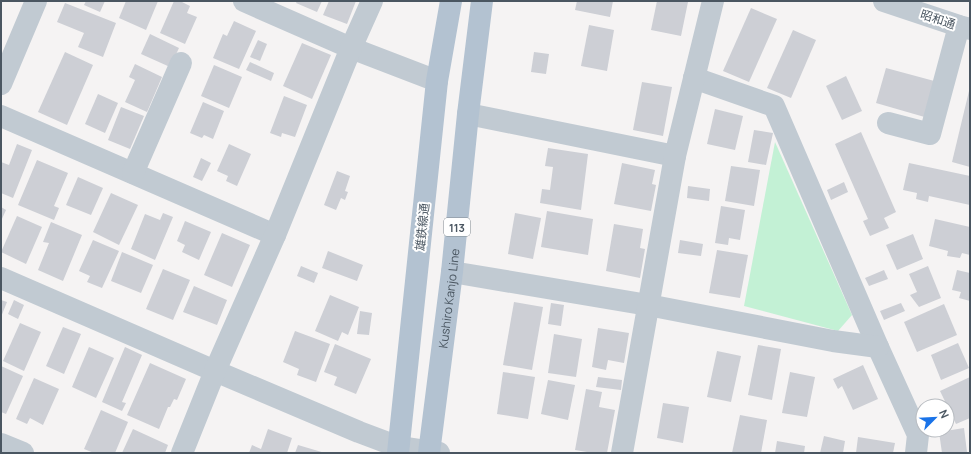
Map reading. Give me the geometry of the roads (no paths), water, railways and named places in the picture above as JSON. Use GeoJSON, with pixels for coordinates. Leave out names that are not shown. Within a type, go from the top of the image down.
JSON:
{"type":"FeatureCollection","features":[{"type":"Feature","properties":{"kind":"main road","name":"雄鉄線通"},"geometry":{"type":"LineString","coordinates":[[399,450],[437,81],[451,1]]}},
{"type":"Feature","properties":{"kind":"main road","name":"Kushiro Kanjo Line"},"geometry":{"type":"LineString","coordinates":[[432,452],[468,114],[482,1]]}},
{"type":"Feature","properties":{"kind":"street"},"geometry":{"type":"LineString","coordinates":[[1,84],[36,1]]}},
{"type":"Feature","properties":{"kind":"street"},"geometry":{"type":"LineString","coordinates":[[244,1],[351,48],[437,81]]}},
{"type":"Feature","properties":{"kind":"street"},"geometry":{"type":"LineString","coordinates":[[182,453],[215,371],[275,235],[351,48],[372,1]]}},
{"type":"Feature","properties":{"kind":"street"},"geometry":{"type":"LineString","coordinates":[[622,453],[675,156],[713,1]]}},
{"type":"Feature","properties":{"kind":"street","name":"昭和通"},"geometry":{"type":"LineString","coordinates":[[884,1],[965,27]]}},
{"type":"Feature","properties":{"kind":"street"},"geometry":{"type":"LineString","coordinates":[[888,123],[930,134],[965,27]]}},
{"type":"Feature","properties":{"kind":"street"},"geometry":{"type":"LineString","coordinates":[[133,173],[181,63]]}},
{"type":"Feature","properties":{"kind":"street"},"geometry":{"type":"LineString","coordinates":[[694,78],[774,106],[878,347],[918,435],[916,453]]}},
{"type":"Feature","properties":{"kind":"street"},"geometry":{"type":"LineString","coordinates":[[468,114],[675,156]]}},
{"type":"Feature","properties":{"kind":"street"},"geometry":{"type":"LineString","coordinates":[[1,116],[275,235]]}},
{"type":"Feature","properties":{"kind":"street"},"geometry":{"type":"LineString","coordinates":[[452,272],[648,305],[833,341],[878,347]]}},
{"type":"Feature","properties":{"kind":"street"},"geometry":{"type":"LineString","coordinates":[[1,278],[399,450],[432,452]]}},
{"type":"Feature","properties":{"kind":"street"},"geometry":{"type":"LineString","coordinates":[[1,444],[23,453]]}}]}
